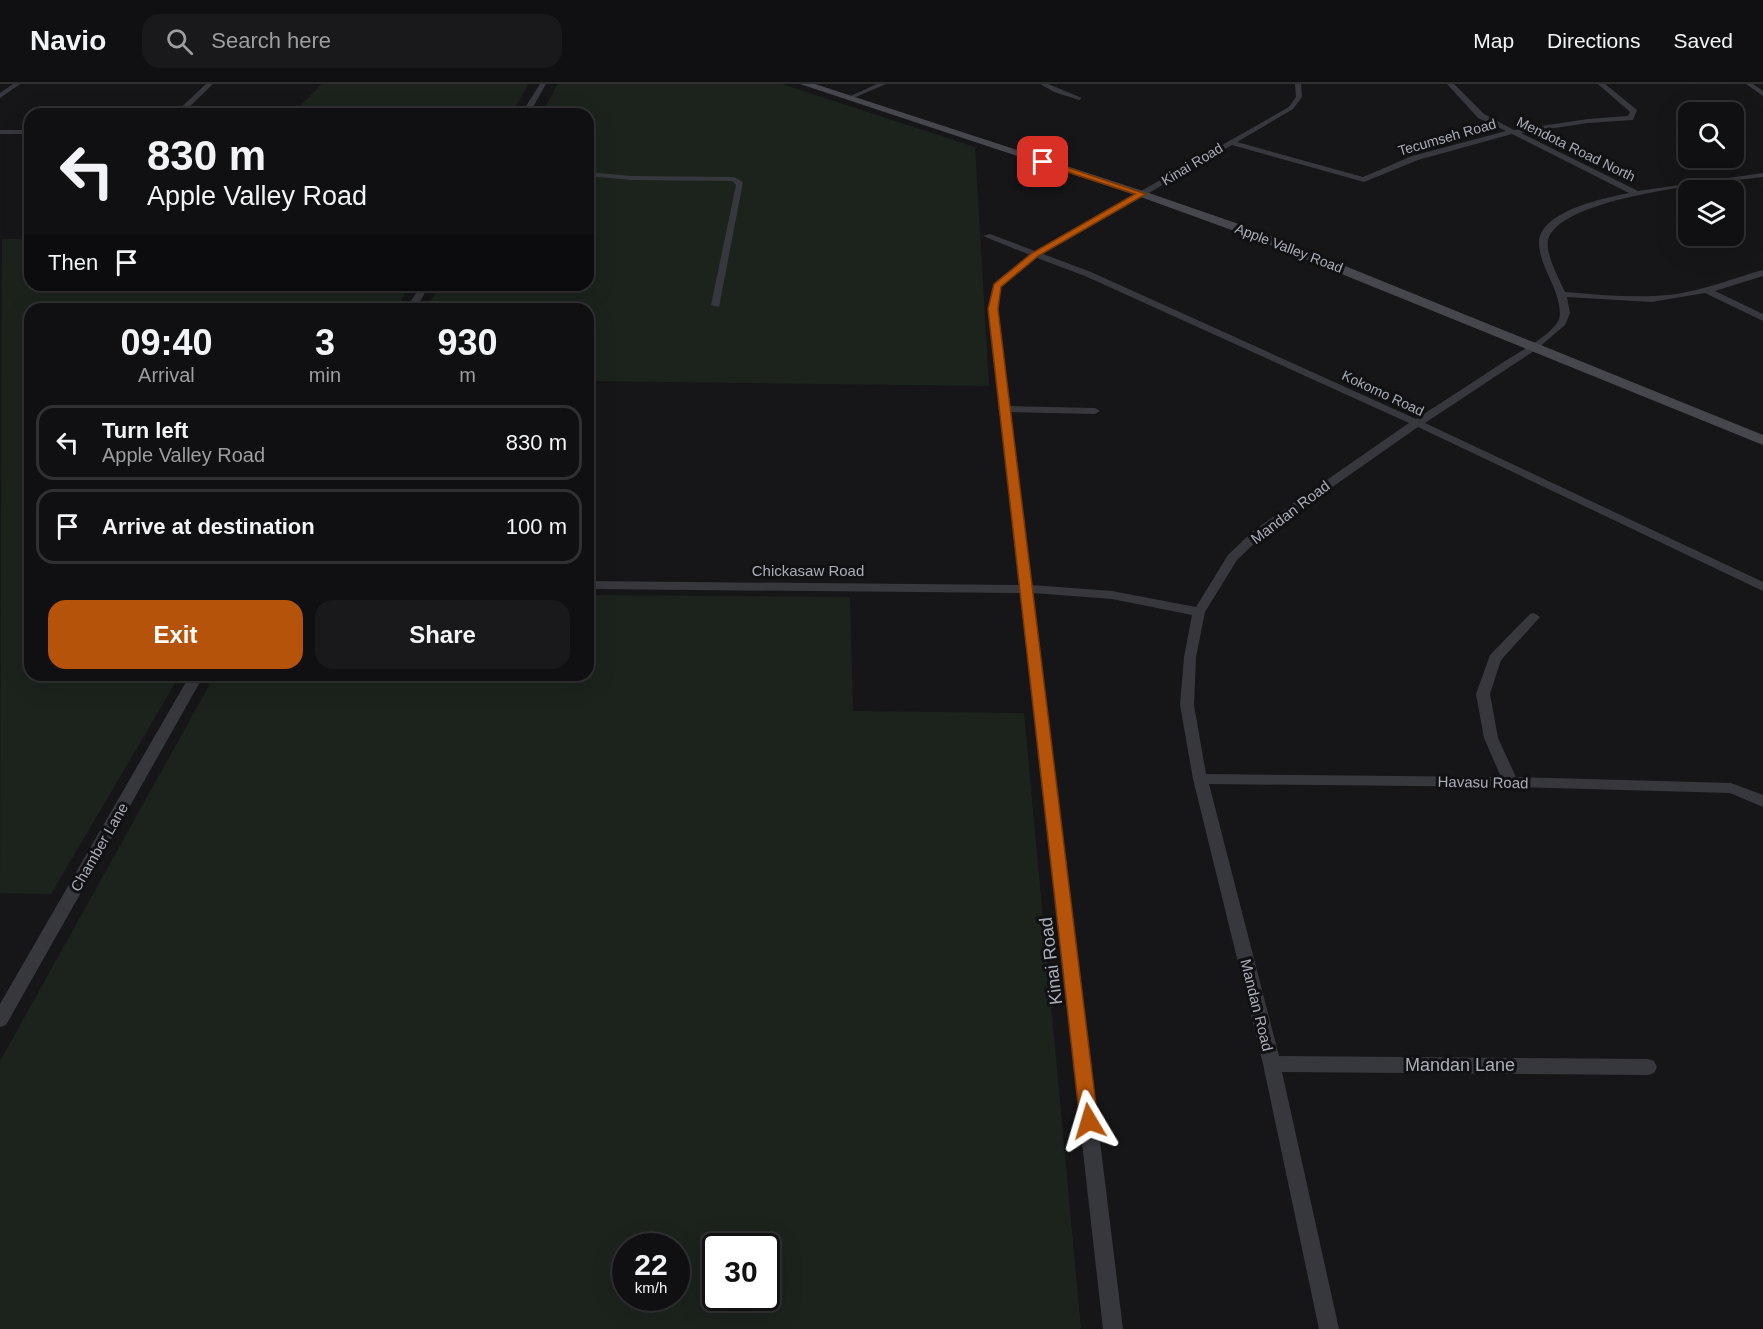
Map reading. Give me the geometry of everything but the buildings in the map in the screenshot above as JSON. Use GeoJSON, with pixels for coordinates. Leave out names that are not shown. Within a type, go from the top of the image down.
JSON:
{"type":"FeatureCollection","features":[{"type":"Feature","properties":{"kind":"main road","name":"Apple Valley Road"},"geometry":{"type":"LineString","coordinates":[[805,84],[1142,194],[1251,233],[1763,440]]}},
{"type":"Feature","properties":{"kind":"street"},"geometry":{"type":"LineString","coordinates":[[0,96],[17,84]]}},
{"type":"Feature","properties":{"kind":"street"},"geometry":{"type":"LineString","coordinates":[[184,108],[210,84]]}},
{"type":"Feature","properties":{"kind":"street"},"geometry":{"type":"LineString","coordinates":[[529,108],[543,84]]}},
{"type":"Feature","properties":{"kind":"street"},"geometry":{"type":"LineString","coordinates":[[849,98],[883,84]]}},
{"type":"Feature","properties":{"kind":"street"},"geometry":{"type":"LineString","coordinates":[[1042,84],[1080,98]]}},
{"type":"Feature","properties":{"kind":"street","name":"Kinai Road"},"geometry":{"type":"LineString","coordinates":[[1113,1329],[993,309],[997,286],[1035,255],[1291,108],[1299,97],[1298,84]]}},
{"type":"Feature","properties":{"kind":"street","name":"Mendota Road North"},"geometry":{"type":"LineString","coordinates":[[1450,84],[1481,116],[1636,193]]}},
{"type":"Feature","properties":{"kind":"street","name":"Tecumseh Road"},"geometry":{"type":"LineString","coordinates":[[1230,142],[1364,180],[1415,158],[1512,132],[1588,121],[1630,118],[1634,112],[1601,84]]}},
{"type":"Feature","properties":{"kind":"street"},"geometry":{"type":"LineString","coordinates":[[1749,84],[1763,94]]}},
{"type":"Feature","properties":{"kind":"street"},"geometry":{"type":"LineString","coordinates":[[0,132],[24,132]]}},
{"type":"Feature","properties":{"kind":"street"},"geometry":{"type":"LineString","coordinates":[[594,175],[631,178],[734,179],[740,184],[716,305]]}},
{"type":"Feature","properties":{"kind":"street","name":"Mandan Road"},"geometry":{"type":"LineString","coordinates":[[1329,1329],[1272,1064],[1200,779],[1187,705],[1190,657],[1199,612],[1232,558],[1257,534],[1416,423],[1534,347],[1562,323],[1565,313],[1562,294],[1550,270],[1543,243],[1551,226],[1569,213],[1636,193],[1699,182],[1763,175]]}},
{"type":"Feature","properties":{"kind":"street","name":"Kokomo Road"},"geometry":{"type":"LineString","coordinates":[[987,236],[1088,274],[1416,423],[1763,587]]}},
{"type":"Feature","properties":{"kind":"street"},"geometry":{"type":"LineString","coordinates":[[1562,294],[1610,298],[1664,298],[1706,290],[1763,273]]}},
{"type":"Feature","properties":{"kind":"street"},"geometry":{"type":"LineString","coordinates":[[1706,290],[1763,318]]}},
{"type":"Feature","properties":{"kind":"street"},"geometry":{"type":"LineString","coordinates":[[1003,409],[1095,411]]}},
{"type":"Feature","properties":{"kind":"street","name":"Chickasaw Road"},"geometry":{"type":"LineString","coordinates":[[594,585],[1027,589]]}},
{"type":"Feature","properties":{"kind":"street"},"geometry":{"type":"LineString","coordinates":[[1027,589],[1112,595],[1199,612]]}},
{"type":"Feature","properties":{"kind":"street"},"geometry":{"type":"LineString","coordinates":[[1511,782],[1491,738],[1483,694],[1495,658],[1534,617]]}},
{"type":"Feature","properties":{"kind":"street","name":"Chamber Lane"},"geometry":{"type":"LineString","coordinates":[[0,1020],[194,681]]}},
{"type":"Feature","properties":{"kind":"street","name":"Havasu Road"},"geometry":{"type":"LineString","coordinates":[[1200,779],[1511,782],[1731,788],[1763,801]]}},
{"type":"Feature","properties":{"kind":"street","name":"Mandan Lane"},"geometry":{"type":"LineString","coordinates":[[1272,1064],[1648,1067]]}},
{"type":"Feature","properties":{"kind":"shaded area"},"geometry":{"type":"Polygon","coordinates":[[[322,84],[529,84],[515,108],[298,108],[322,84]]]}},
{"type":"Feature","properties":{"kind":"shaded area"},"geometry":{"type":"Polygon","coordinates":[[[558,84],[782,84],[975,147],[989,386],[594,381],[594,303],[430,303],[436,291],[594,291],[594,108],[544,108],[558,84]]]}},
{"type":"Feature","properties":{"kind":"shaded area"},"geometry":{"type":"Polygon","coordinates":[[[2,239],[24,239],[24,291],[406,291],[400,303],[24,303],[24,681],[176,681],[51,894],[0,893],[2,239]]]}},
{"type":"Feature","properties":{"kind":"shaded area"},"geometry":{"type":"Polygon","coordinates":[[[594,595],[850,597],[853,711],[1024,713],[1081,1329],[0,1329],[0,1061],[212,681],[594,681],[594,595]]]}},
{"type":"Feature","properties":{"kind":"route"},"geometry":{"type":"LineString","coordinates":[[1043,162],[1142,194],[1035,255],[1020,266],[997,286],[993,309],[1003,409],[1027,589],[1089,1121]]}}]}
